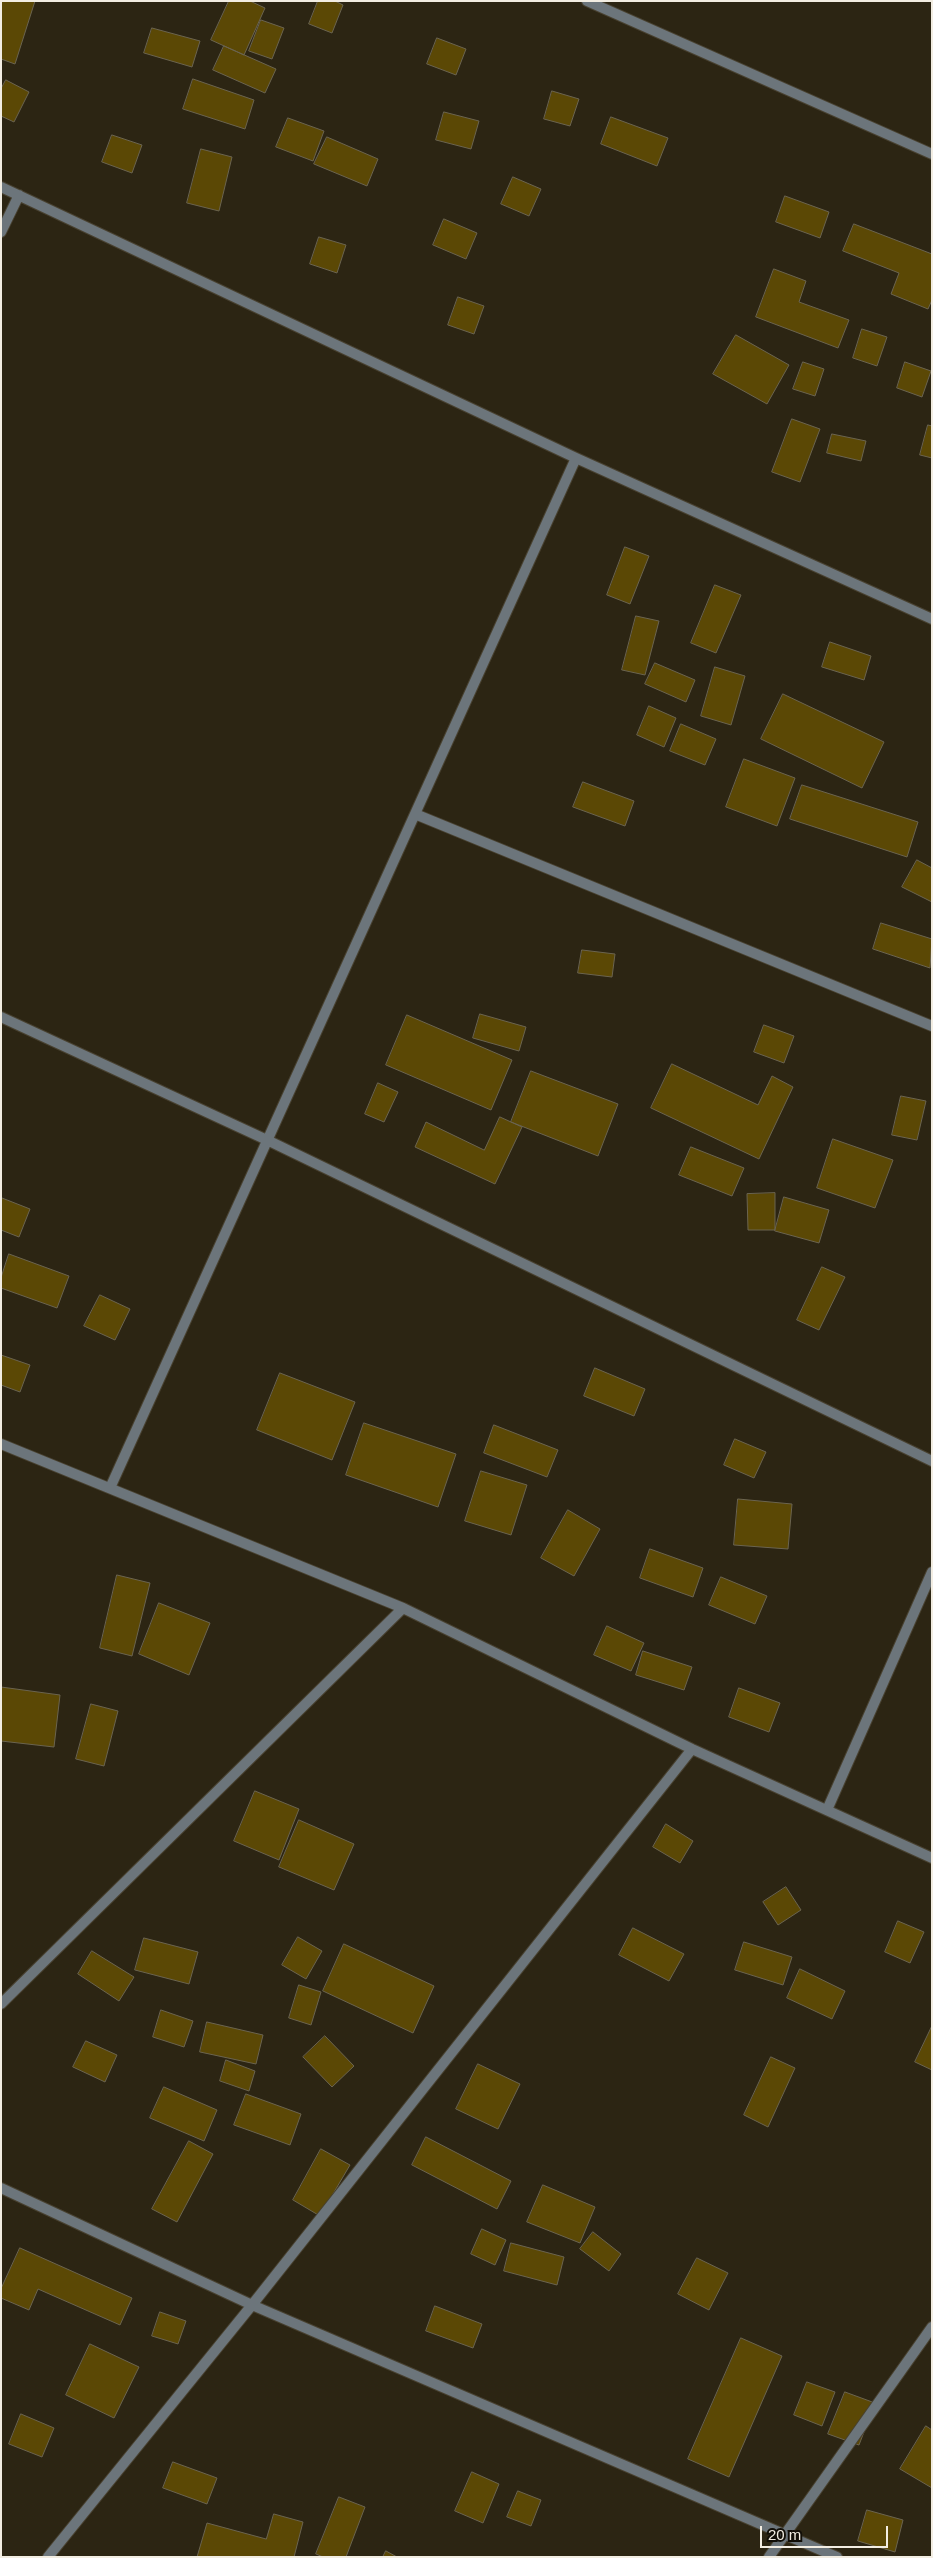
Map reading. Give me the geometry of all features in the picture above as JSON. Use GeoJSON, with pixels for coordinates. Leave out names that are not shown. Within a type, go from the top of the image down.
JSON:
{"type":"FeatureCollection","features":[{"type":"Feature","properties":{"kind":"street"},"geometry":{"type":"LineString","coordinates":[[587,1],[932,154]]}},
{"type":"Feature","properties":{"kind":"street"},"geometry":{"type":"LineString","coordinates":[[1,187],[576,458],[932,619]]}},
{"type":"Feature","properties":{"kind":"street"},"geometry":{"type":"LineString","coordinates":[[1,232],[19,196]]}},
{"type":"Feature","properties":{"kind":"street"},"geometry":{"type":"LineString","coordinates":[[110,1488],[576,458]]}},
{"type":"Feature","properties":{"kind":"street"},"geometry":{"type":"LineString","coordinates":[[414,814],[932,1026]]}},
{"type":"Feature","properties":{"kind":"street"},"geometry":{"type":"LineString","coordinates":[[1,1017],[267,1140],[932,1461]]}},
{"type":"Feature","properties":{"kind":"street"},"geometry":{"type":"LineString","coordinates":[[1,1444],[403,1608],[692,1749],[932,1858]]}},
{"type":"Feature","properties":{"kind":"street"},"geometry":{"type":"LineString","coordinates":[[827,1810],[932,1572]]}},
{"type":"Feature","properties":{"kind":"street"},"geometry":{"type":"LineString","coordinates":[[1,2004],[403,1608]]}},
{"type":"Feature","properties":{"kind":"street"},"geometry":{"type":"LineString","coordinates":[[48,2557],[252,2305],[692,1749]]}},
{"type":"Feature","properties":{"kind":"street"},"geometry":{"type":"LineString","coordinates":[[1,2188],[252,2305],[786,2533],[837,2557]]}},
{"type":"Feature","properties":{"kind":"street"},"geometry":{"type":"LineString","coordinates":[[769,2557],[932,2327]]}},
{"type":"Feature","properties":{"kind":"building"},"geometry":{"type":"Polygon","coordinates":[[[2,1],[35,1],[15,64],[1,59],[2,1]]]}},
{"type":"Feature","properties":{"kind":"building"},"geometry":{"type":"Polygon","coordinates":[[[229,1],[250,1],[265,8],[244,55],[211,40],[229,1]]]}},
{"type":"Feature","properties":{"kind":"building"},"geometry":{"type":"Polygon","coordinates":[[[318,1],[335,1],[343,5],[332,33],[309,24],[318,1]]]}},
{"type":"Feature","properties":{"kind":"building"},"geometry":{"type":"Polygon","coordinates":[[[261,20],[284,28],[272,59],[249,51],[261,20]]]}},
{"type":"Feature","properties":{"kind":"building"},"geometry":{"type":"Polygon","coordinates":[[[152,28],[200,41],[192,67],[144,53],[152,28]]]}},
{"type":"Feature","properties":{"kind":"building"},"geometry":{"type":"Polygon","coordinates":[[[437,38],[466,49],[456,75],[427,64],[437,38]]]}},
{"type":"Feature","properties":{"kind":"building"},"geometry":{"type":"Polygon","coordinates":[[[224,46],[276,69],[265,93],[213,70],[224,46]]]}},
{"type":"Feature","properties":{"kind":"building"},"geometry":{"type":"Polygon","coordinates":[[[193,79],[254,100],[245,129],[183,109],[193,79]]]}},
{"type":"Feature","properties":{"kind":"building"},"geometry":{"type":"Polygon","coordinates":[[[6,80],[29,92],[14,122],[1,116],[1,89],[6,80]]]}},
{"type":"Feature","properties":{"kind":"building"},"geometry":{"type":"Polygon","coordinates":[[[552,91],[579,99],[570,126],[544,119],[552,91]]]}},
{"type":"Feature","properties":{"kind":"building"},"geometry":{"type":"Polygon","coordinates":[[[444,112],[479,121],[471,149],[436,140],[444,112]]]}},
{"type":"Feature","properties":{"kind":"building"},"geometry":{"type":"Polygon","coordinates":[[[611,117],[668,138],[657,166],[601,144],[611,117]]]}},
{"type":"Feature","properties":{"kind":"building"},"geometry":{"type":"Polygon","coordinates":[[[288,118],[324,131],[313,161],[276,147],[288,118]]]}},
{"type":"Feature","properties":{"kind":"building"},"geometry":{"type":"Polygon","coordinates":[[[112,135],[142,145],[132,173],[102,162],[112,135]]]}},
{"type":"Feature","properties":{"kind":"building"},"geometry":{"type":"Polygon","coordinates":[[[327,137],[378,159],[367,186],[314,164],[327,137]]]}},
{"type":"Feature","properties":{"kind":"building"},"geometry":{"type":"Polygon","coordinates":[[[201,149],[232,157],[219,211],[187,203],[201,149]]]}},
{"type":"Feature","properties":{"kind":"building"},"geometry":{"type":"Polygon","coordinates":[[[513,177],[541,189],[529,216],[501,204],[513,177]]]}},
{"type":"Feature","properties":{"kind":"building"},"geometry":{"type":"Polygon","coordinates":[[[785,196],[829,212],[820,238],[776,222],[785,196]]]}},
{"type":"Feature","properties":{"kind":"building"},"geometry":{"type":"Polygon","coordinates":[[[444,219],[477,233],[466,259],[433,245],[444,219]]]}},
{"type":"Feature","properties":{"kind":"building"},"geometry":{"type":"Polygon","coordinates":[[[854,224],[932,254],[932,300],[928,309],[891,294],[899,273],[843,251],[854,224]]]}},
{"type":"Feature","properties":{"kind":"building"},"geometry":{"type":"Polygon","coordinates":[[[319,237],[346,245],[337,273],[310,264],[319,237]]]}},
{"type":"Feature","properties":{"kind":"building"},"geometry":{"type":"Polygon","coordinates":[[[774,269],[806,281],[799,302],[849,320],[838,348],[756,317],[774,269]]]}},
{"type":"Feature","properties":{"kind":"building"},"geometry":{"type":"Polygon","coordinates":[[[458,297],[484,306],[474,334],[448,325],[458,297]]]}},
{"type":"Feature","properties":{"kind":"building"},"geometry":{"type":"Polygon","coordinates":[[[862,329],[887,337],[877,366],[853,358],[862,329]]]}},
{"type":"Feature","properties":{"kind":"building"},"geometry":{"type":"Polygon","coordinates":[[[736,335],[789,365],[767,404],[713,374],[736,335]]]}},
{"type":"Feature","properties":{"kind":"building"},"geometry":{"type":"Polygon","coordinates":[[[803,362],[824,369],[815,396],[793,389],[803,362]]]}},
{"type":"Feature","properties":{"kind":"building"},"geometry":{"type":"Polygon","coordinates":[[[905,362],[931,371],[922,397],[897,388],[905,362]]]}},
{"type":"Feature","properties":{"kind":"building"},"geometry":{"type":"Polygon","coordinates":[[[792,419],[820,429],[800,482],[772,472],[792,419]]]}},
{"type":"Feature","properties":{"kind":"building"},"geometry":{"type":"Polygon","coordinates":[[[928,425],[932,426],[932,458],[920,455],[928,425]]]}},
{"type":"Feature","properties":{"kind":"building"},"geometry":{"type":"Polygon","coordinates":[[[832,434],[866,441],[861,461],[827,453],[832,434]]]}},
{"type":"Feature","properties":{"kind":"building"},"geometry":{"type":"Polygon","coordinates":[[[625,547],[649,556],[630,604],[607,595],[625,547]]]}},
{"type":"Feature","properties":{"kind":"building"},"geometry":{"type":"Polygon","coordinates":[[[715,585],[741,595],[716,653],[691,643],[715,585]]]}},
{"type":"Feature","properties":{"kind":"building"},"geometry":{"type":"Polygon","coordinates":[[[636,616],[659,621],[645,675],[622,670],[636,616]]]}},
{"type":"Feature","properties":{"kind":"building"},"geometry":{"type":"Polygon","coordinates":[[[830,642],[871,656],[864,680],[822,667],[830,642]]]}},
{"type":"Feature","properties":{"kind":"building"},"geometry":{"type":"Polygon","coordinates":[[[655,663],[695,680],[686,702],[645,684],[655,663]]]}},
{"type":"Feature","properties":{"kind":"building"},"geometry":{"type":"Polygon","coordinates":[[[715,667],[745,676],[731,725],[701,716],[715,667]]]}},
{"type":"Feature","properties":{"kind":"building"},"geometry":{"type":"Polygon","coordinates":[[[783,694],[884,742],[862,788],[761,739],[783,694]]]}},
{"type":"Feature","properties":{"kind":"building"},"geometry":{"type":"Polygon","coordinates":[[[649,706],[676,718],[664,747],[637,735],[649,706]]]}},
{"type":"Feature","properties":{"kind":"building"},"geometry":{"type":"Polygon","coordinates":[[[681,724],[716,739],[705,765],[670,751],[681,724]]]}},
{"type":"Feature","properties":{"kind":"building"},"geometry":{"type":"Polygon","coordinates":[[[744,759],[795,778],[777,826],[726,807],[744,759]]]}},
{"type":"Feature","properties":{"kind":"building"},"geometry":{"type":"Polygon","coordinates":[[[583,782],[634,801],[625,826],[573,807],[583,782]]]}},
{"type":"Feature","properties":{"kind":"building"},"geometry":{"type":"Polygon","coordinates":[[[802,785],[918,822],[907,857],[790,819],[802,785]]]}},
{"type":"Feature","properties":{"kind":"building"},"geometry":{"type":"Polygon","coordinates":[[[917,860],[932,868],[932,902],[902,887],[917,860]]]}},
{"type":"Feature","properties":{"kind":"building"},"geometry":{"type":"Polygon","coordinates":[[[881,923],[932,939],[930,968],[873,949],[881,923]]]}},
{"type":"Feature","properties":{"kind":"building"},"geometry":{"type":"Polygon","coordinates":[[[582,950],[615,954],[612,977],[578,973],[582,950]]]}},
{"type":"Feature","properties":{"kind":"building"},"geometry":{"type":"Polygon","coordinates":[[[480,1014],[526,1027],[519,1051],[473,1038],[480,1014]]]}},
{"type":"Feature","properties":{"kind":"building"},"geometry":{"type":"Polygon","coordinates":[[[407,1015],[512,1060],[491,1110],[386,1065],[407,1015]]]}},
{"type":"Feature","properties":{"kind":"building"},"geometry":{"type":"Polygon","coordinates":[[[764,1025],[794,1036],[784,1063],[754,1052],[764,1025]]]}},
{"type":"Feature","properties":{"kind":"building"},"geometry":{"type":"Polygon","coordinates":[[[672,1064],[758,1105],[772,1076],[793,1087],[759,1159],[651,1108],[672,1064]]]}},
{"type":"Feature","properties":{"kind":"building"},"geometry":{"type":"Polygon","coordinates":[[[531,1071],[618,1104],[598,1156],[511,1122],[531,1071]]]}},
{"type":"Feature","properties":{"kind":"building"},"geometry":{"type":"Polygon","coordinates":[[[378,1083],[398,1092],[384,1122],[365,1114],[378,1083]]]}},
{"type":"Feature","properties":{"kind":"building"},"geometry":{"type":"Polygon","coordinates":[[[901,1096],[926,1101],[917,1140],[892,1135],[901,1096]]]}},
{"type":"Feature","properties":{"kind":"building"},"geometry":{"type":"Polygon","coordinates":[[[500,1117],[522,1127],[495,1184],[415,1147],[426,1122],[484,1150],[500,1117]]]}},
{"type":"Feature","properties":{"kind":"building"},"geometry":{"type":"Polygon","coordinates":[[[833,1139],[893,1160],[875,1208],[817,1188],[833,1139]]]}},
{"type":"Feature","properties":{"kind":"building"},"geometry":{"type":"Polygon","coordinates":[[[691,1147],[744,1168],[732,1196],[679,1175],[691,1147]]]}},
{"type":"Feature","properties":{"kind":"building"},"geometry":{"type":"Polygon","coordinates":[[[775,1193],[775,1230],[748,1230],[747,1194],[775,1193]]]}},
{"type":"Feature","properties":{"kind":"building"},"geometry":{"type":"Polygon","coordinates":[[[784,1197],[829,1210],[819,1243],[775,1231],[784,1197]]]}},
{"type":"Feature","properties":{"kind":"building"},"geometry":{"type":"Polygon","coordinates":[[[2,1198],[30,1209],[19,1237],[1,1230],[2,1198]]]}},
{"type":"Feature","properties":{"kind":"building"},"geometry":{"type":"Polygon","coordinates":[[[9,1254],[69,1276],[57,1308],[1,1288],[1,1278],[9,1254]]]}},
{"type":"Feature","properties":{"kind":"building"},"geometry":{"type":"Polygon","coordinates":[[[822,1267],[845,1277],[819,1330],[797,1320],[822,1267]]]}},
{"type":"Feature","properties":{"kind":"building"},"geometry":{"type":"Polygon","coordinates":[[[100,1295],[130,1309],[115,1340],[84,1326],[100,1295]]]}},
{"type":"Feature","properties":{"kind":"building"},"geometry":{"type":"Polygon","coordinates":[[[1,1355],[30,1365],[20,1392],[1,1385],[1,1355]]]}},
{"type":"Feature","properties":{"kind":"building"},"geometry":{"type":"Polygon","coordinates":[[[595,1368],[645,1389],[634,1416],[584,1396],[595,1368]]]}},
{"type":"Feature","properties":{"kind":"building"},"geometry":{"type":"Polygon","coordinates":[[[280,1373],[355,1402],[332,1460],[257,1430],[280,1373]]]}},
{"type":"Feature","properties":{"kind":"building"},"geometry":{"type":"Polygon","coordinates":[[[364,1423],[456,1454],[438,1507],[346,1475],[364,1423]]]}},
{"type":"Feature","properties":{"kind":"building"},"geometry":{"type":"Polygon","coordinates":[[[494,1425],[558,1450],[547,1477],[484,1453],[494,1425]]]}},
{"type":"Feature","properties":{"kind":"building"},"geometry":{"type":"Polygon","coordinates":[[[735,1439],[766,1452],[754,1478],[724,1465],[735,1439]]]}},
{"type":"Feature","properties":{"kind":"building"},"geometry":{"type":"Polygon","coordinates":[[[481,1471],[527,1485],[511,1535],[465,1521],[481,1471]]]}},
{"type":"Feature","properties":{"kind":"building"},"geometry":{"type":"Polygon","coordinates":[[[738,1499],[792,1504],[788,1549],[734,1545],[738,1499]]]}},
{"type":"Feature","properties":{"kind":"building"},"geometry":{"type":"Polygon","coordinates":[[[568,1510],[600,1529],[574,1576],[541,1558],[568,1510]]]}},
{"type":"Feature","properties":{"kind":"building"},"geometry":{"type":"Polygon","coordinates":[[[650,1549],[703,1568],[693,1597],[640,1578],[650,1549]]]}},
{"type":"Feature","properties":{"kind":"building"},"geometry":{"type":"Polygon","coordinates":[[[117,1575],[150,1583],[132,1656],[100,1648],[117,1575]]]}},
{"type":"Feature","properties":{"kind":"building"},"geometry":{"type":"Polygon","coordinates":[[[721,1577],[767,1596],[755,1624],[709,1605],[721,1577]]]}},
{"type":"Feature","properties":{"kind":"building"},"geometry":{"type":"Polygon","coordinates":[[[159,1603],[210,1623],[189,1675],[139,1654],[159,1603]]]}},
{"type":"Feature","properties":{"kind":"building"},"geometry":{"type":"Polygon","coordinates":[[[607,1626],[644,1643],[631,1671],[594,1655],[607,1626]]]}},
{"type":"Feature","properties":{"kind":"building"},"geometry":{"type":"Polygon","coordinates":[[[643,1651],[692,1667],[684,1690],[636,1675],[643,1651]]]}},
{"type":"Feature","properties":{"kind":"building"},"geometry":{"type":"Polygon","coordinates":[[[1,1687],[60,1695],[54,1747],[1,1741],[1,1687]]]}},
{"type":"Feature","properties":{"kind":"building"},"geometry":{"type":"Polygon","coordinates":[[[739,1688],[780,1703],[769,1732],[729,1717],[739,1688]]]}},
{"type":"Feature","properties":{"kind":"building"},"geometry":{"type":"Polygon","coordinates":[[[91,1704],[118,1711],[104,1766],[76,1759],[91,1704]]]}},
{"type":"Feature","properties":{"kind":"building"},"geometry":{"type":"Polygon","coordinates":[[[255,1791],[299,1809],[279,1860],[234,1841],[255,1791]]]}},
{"type":"Feature","properties":{"kind":"building"},"geometry":{"type":"Polygon","coordinates":[[[299,1820],[354,1844],[334,1890],[279,1867],[299,1820]]]}},
{"type":"Feature","properties":{"kind":"building"},"geometry":{"type":"Polygon","coordinates":[[[666,1824],[693,1841],[680,1863],[653,1847],[666,1824]]]}},
{"type":"Feature","properties":{"kind":"building"},"geometry":{"type":"Polygon","coordinates":[[[786,1887],[801,1910],[778,1925],[763,1902],[786,1887]]]}},
{"type":"Feature","properties":{"kind":"building"},"geometry":{"type":"Polygon","coordinates":[[[898,1921],[924,1932],[910,1963],[885,1952],[898,1921]]]}},
{"type":"Feature","properties":{"kind":"building"},"geometry":{"type":"Polygon","coordinates":[[[633,1928],[684,1954],[669,1981],[619,1955],[633,1928]]]}},
{"type":"Feature","properties":{"kind":"building"},"geometry":{"type":"Polygon","coordinates":[[[298,1937],[322,1951],[306,1979],[282,1965],[298,1937]]]}},
{"type":"Feature","properties":{"kind":"building"},"geometry":{"type":"Polygon","coordinates":[[[144,1938],[198,1952],[189,1984],[135,1970],[144,1938]]]}},
{"type":"Feature","properties":{"kind":"building"},"geometry":{"type":"Polygon","coordinates":[[[744,1942],[792,1957],[783,1985],[735,1970],[744,1942]]]}},
{"type":"Feature","properties":{"kind":"building"},"geometry":{"type":"Polygon","coordinates":[[[344,1944],[434,1986],[413,2033],[323,1991],[344,1944]]]}},
{"type":"Feature","properties":{"kind":"building"},"geometry":{"type":"Polygon","coordinates":[[[92,1951],[134,1977],[119,2001],[78,1974],[92,1951]]]}},
{"type":"Feature","properties":{"kind":"building"},"geometry":{"type":"Polygon","coordinates":[[[800,1969],[845,1991],[832,2019],[787,1998],[800,1969]]]}},
{"type":"Feature","properties":{"kind":"building"},"geometry":{"type":"Polygon","coordinates":[[[299,1985],[321,1992],[311,2025],[289,2018],[299,1985]]]}},
{"type":"Feature","properties":{"kind":"building"},"geometry":{"type":"Polygon","coordinates":[[[161,2010],[193,2021],[184,2047],[153,2037],[161,2010]]]}},
{"type":"Feature","properties":{"kind":"building"},"geometry":{"type":"Polygon","coordinates":[[[207,2022],[263,2035],[256,2064],[200,2052],[207,2022]]]}},
{"type":"Feature","properties":{"kind":"building"},"geometry":{"type":"Polygon","coordinates":[[[932,2026],[932,2070],[915,2062],[932,2026]]]}},
{"type":"Feature","properties":{"kind":"building"},"geometry":{"type":"Polygon","coordinates":[[[325,2036],[354,2066],[332,2087],[303,2057],[325,2036]]]}},
{"type":"Feature","properties":{"kind":"building"},"geometry":{"type":"Polygon","coordinates":[[[86,2041],[117,2055],[105,2082],[73,2067],[86,2041]]]}},
{"type":"Feature","properties":{"kind":"building"},"geometry":{"type":"Polygon","coordinates":[[[771,2057],[795,2068],[768,2127],[744,2115],[771,2057]]]}},
{"type":"Feature","properties":{"kind":"building"},"geometry":{"type":"Polygon","coordinates":[[[226,2060],[255,2071],[249,2091],[220,2081],[226,2060]]]}},
{"type":"Feature","properties":{"kind":"building"},"geometry":{"type":"Polygon","coordinates":[[[478,2064],[520,2084],[498,2129],[456,2109],[478,2064]]]}},
{"type":"Feature","properties":{"kind":"building"},"geometry":{"type":"Polygon","coordinates":[[[164,2087],[217,2110],[204,2141],[150,2118],[164,2087]]]}},
{"type":"Feature","properties":{"kind":"building"},"geometry":{"type":"Polygon","coordinates":[[[246,2094],[301,2114],[290,2145],[234,2125],[246,2094]]]}},
{"type":"Feature","properties":{"kind":"building"},"geometry":{"type":"Polygon","coordinates":[[[426,2137],[511,2181],[497,2209],[412,2165],[426,2137]]]}},
{"type":"Feature","properties":{"kind":"building"},"geometry":{"type":"Polygon","coordinates":[[[189,2141],[213,2154],[177,2222],[152,2209],[189,2141]]]}},
{"type":"Feature","properties":{"kind":"building"},"geometry":{"type":"Polygon","coordinates":[[[321,2149],[350,2165],[320,2216],[293,2200],[321,2149]]]}},
{"type":"Feature","properties":{"kind":"building"},"geometry":{"type":"Polygon","coordinates":[[[543,2185],[595,2207],[580,2243],[527,2222],[543,2185]]]}},
{"type":"Feature","properties":{"kind":"building"},"geometry":{"type":"Polygon","coordinates":[[[482,2229],[506,2240],[495,2265],[471,2254],[482,2229]]]}},
{"type":"Feature","properties":{"kind":"building"},"geometry":{"type":"Polygon","coordinates":[[[593,2232],[621,2254],[609,2271],[580,2249],[593,2232]]]}},
{"type":"Feature","properties":{"kind":"building"},"geometry":{"type":"Polygon","coordinates":[[[511,2243],[564,2257],[557,2285],[504,2271],[511,2243]]]}},
{"type":"Feature","properties":{"kind":"building"},"geometry":{"type":"Polygon","coordinates":[[[20,2248],[132,2298],[120,2325],[38,2289],[29,2310],[1,2298],[1,2289],[20,2248]]]}},
{"type":"Feature","properties":{"kind":"building"},"geometry":{"type":"Polygon","coordinates":[[[697,2258],[728,2273],[709,2310],[678,2294],[697,2258]]]}},
{"type":"Feature","properties":{"kind":"building"},"geometry":{"type":"Polygon","coordinates":[[[435,2306],[482,2324],[473,2348],[426,2331],[435,2306]]]}},
{"type":"Feature","properties":{"kind":"building"},"geometry":{"type":"Polygon","coordinates":[[[160,2312],[186,2321],[178,2344],[152,2336],[160,2312]]]}},
{"type":"Feature","properties":{"kind":"building"},"geometry":{"type":"Polygon","coordinates":[[[741,2338],[782,2356],[729,2477],[688,2459],[741,2338]]]}},
{"type":"Feature","properties":{"kind":"building"},"geometry":{"type":"Polygon","coordinates":[[[90,2344],[139,2367],[114,2418],[66,2395],[90,2344]]]}},
{"type":"Feature","properties":{"kind":"building"},"geometry":{"type":"Polygon","coordinates":[[[807,2382],[835,2392],[822,2426],[794,2415],[807,2382]]]}},
{"type":"Feature","properties":{"kind":"building"},"geometry":{"type":"Polygon","coordinates":[[[845,2392],[875,2403],[859,2445],[828,2434],[845,2392]]]}},
{"type":"Feature","properties":{"kind":"building"},"geometry":{"type":"Polygon","coordinates":[[[21,2414],[54,2428],[42,2457],[9,2444],[21,2414]]]}},
{"type":"Feature","properties":{"kind":"building"},"geometry":{"type":"Polygon","coordinates":[[[926,2426],[932,2430],[932,2488],[900,2469],[926,2426]]]}},
{"type":"Feature","properties":{"kind":"building"},"geometry":{"type":"Polygon","coordinates":[[[173,2462],[217,2478],[207,2504],[163,2488],[173,2462]]]}},
{"type":"Feature","properties":{"kind":"building"},"geometry":{"type":"Polygon","coordinates":[[[472,2472],[499,2484],[483,2523],[455,2511],[472,2472]]]}},
{"type":"Feature","properties":{"kind":"building"},"geometry":{"type":"Polygon","coordinates":[[[518,2491],[541,2500],[531,2526],[507,2517],[518,2491]]]}},
{"type":"Feature","properties":{"kind":"building"},"geometry":{"type":"Polygon","coordinates":[[[339,2497],[365,2507],[346,2557],[323,2557],[316,2554],[339,2497]]]}},
{"type":"Feature","properties":{"kind":"building"},"geometry":{"type":"Polygon","coordinates":[[[867,2510],[903,2520],[895,2552],[858,2541],[867,2510]]]}},
{"type":"Feature","properties":{"kind":"building"},"geometry":{"type":"Polygon","coordinates":[[[274,2514],[303,2522],[294,2557],[197,2557],[207,2523],[266,2539],[274,2514]]]}},
{"type":"Feature","properties":{"kind":"building"},"geometry":{"type":"Polygon","coordinates":[[[386,2551],[397,2557],[383,2557],[386,2551]]]}}]}
